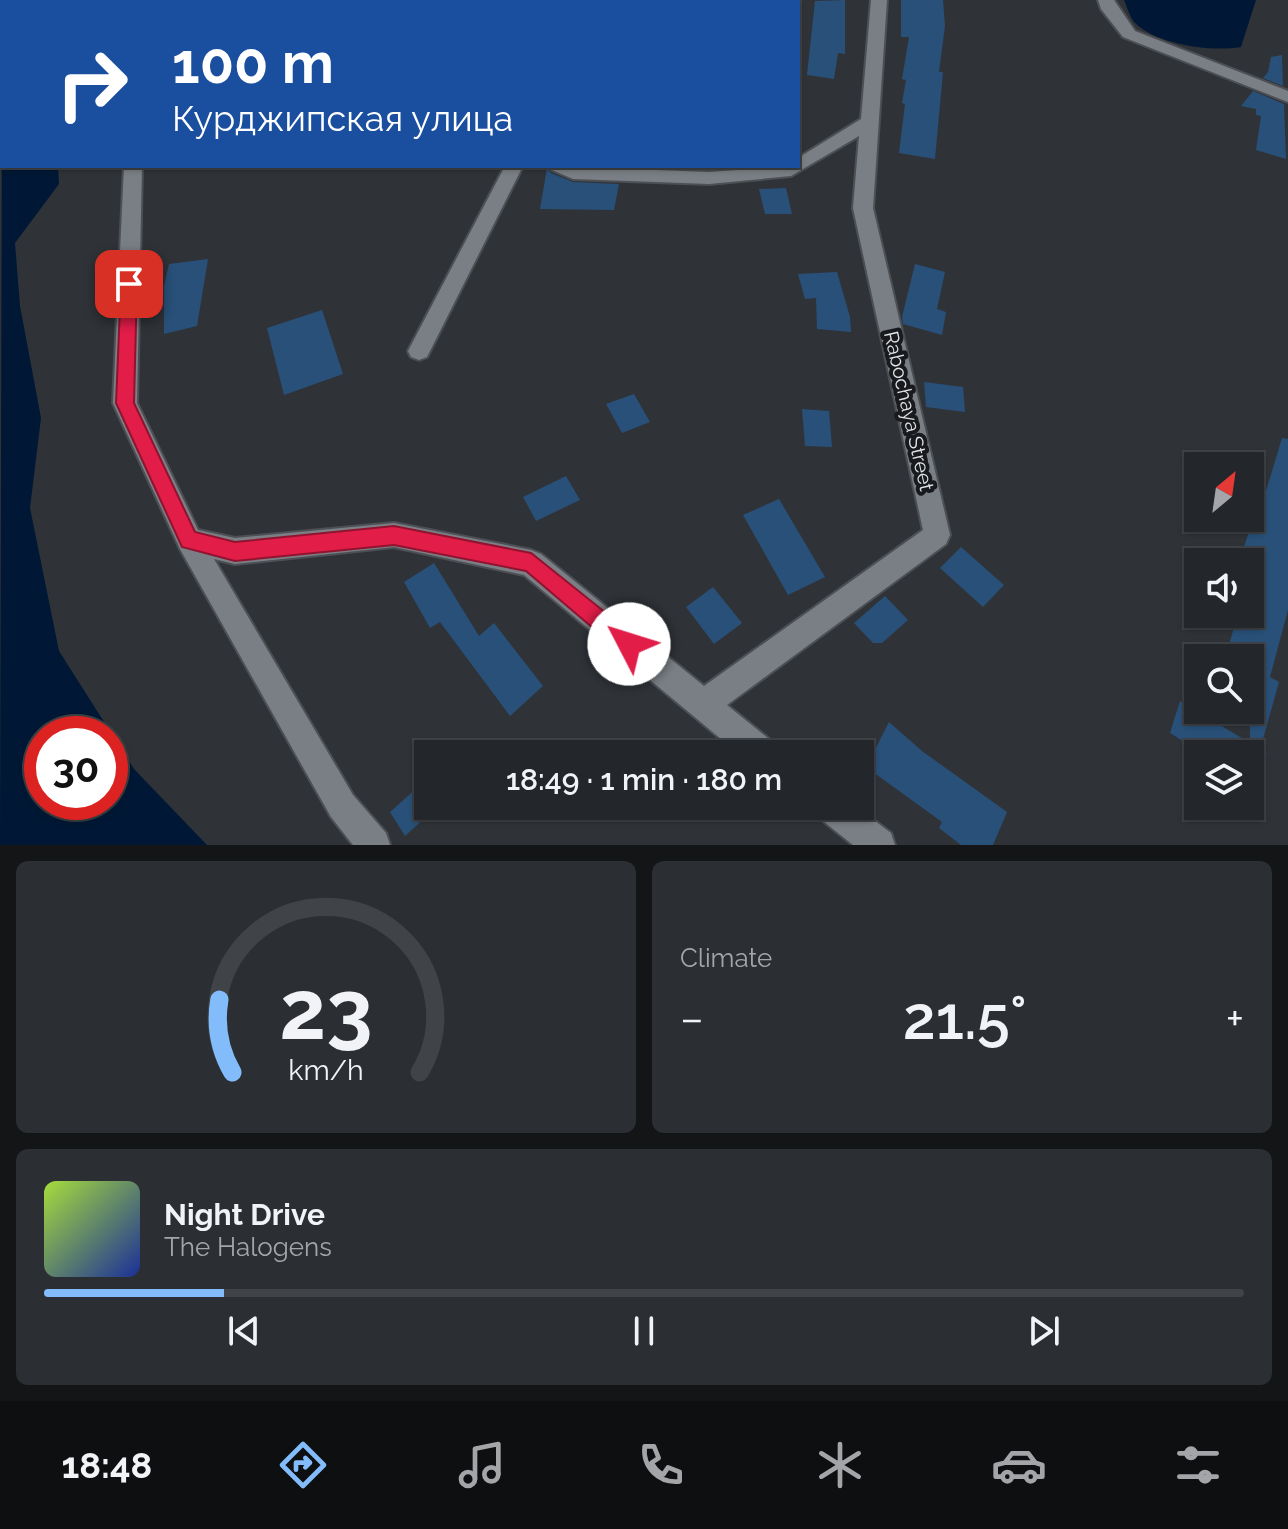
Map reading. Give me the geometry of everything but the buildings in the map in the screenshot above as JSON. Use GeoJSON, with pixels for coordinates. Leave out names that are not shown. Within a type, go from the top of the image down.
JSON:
{"type":"FeatureCollection","features":[{"type":"Feature","properties":{"kind":"street","name":"Rabochaya Street"},"geometry":{"type":"LineString","coordinates":[[702,706],[937,535],[863,208],[879,0]]}},
{"type":"Feature","properties":{"kind":"street"},"geometry":{"type":"LineString","coordinates":[[1106,0],[1109,9],[1129,34],[1288,97]]}},
{"type":"Feature","properties":{"kind":"street"},"geometry":{"type":"LineString","coordinates":[[800,165],[872,120]]}},
{"type":"Feature","properties":{"kind":"street"},"geometry":{"type":"LineString","coordinates":[[133,168],[125,403],[189,540],[342,806],[374,845]]}},
{"type":"Feature","properties":{"kind":"street"},"geometry":{"type":"LineString","coordinates":[[419,351],[513,168]]}},
{"type":"Feature","properties":{"kind":"street"},"geometry":{"type":"LineString","coordinates":[[563,168],[573,173],[709,178],[794,168]]}},
{"type":"Feature","properties":{"kind":"street"},"geometry":{"type":"LineString","coordinates":[[189,540],[235,551],[394,535],[531,563],[745,740]]}},
{"type":"Feature","properties":{"kind":"street"},"geometry":{"type":"LineString","coordinates":[[847,820],[879,845]]}},
{"type":"Feature","properties":{"kind":"water"},"geometry":{"type":"Polygon","coordinates":[[[1124,0],[1256,0],[1241,47],[1215,48],[1171,42],[1145,31],[1133,21],[1124,0]]]}},
{"type":"Feature","properties":{"kind":"water"},"geometry":{"type":"Polygon","coordinates":[[[2,168],[58,168],[59,184],[15,243],[20,306],[41,418],[30,508],[59,651],[100,716],[24,716],[24,820],[128,820],[128,760],[207,845],[0,845],[2,168]]]}},
{"type":"Feature","properties":{"kind":"route"},"geometry":{"type":"LineString","coordinates":[[129,284],[125,403],[189,540],[235,551],[394,535],[531,563],[629,644]]}}]}
